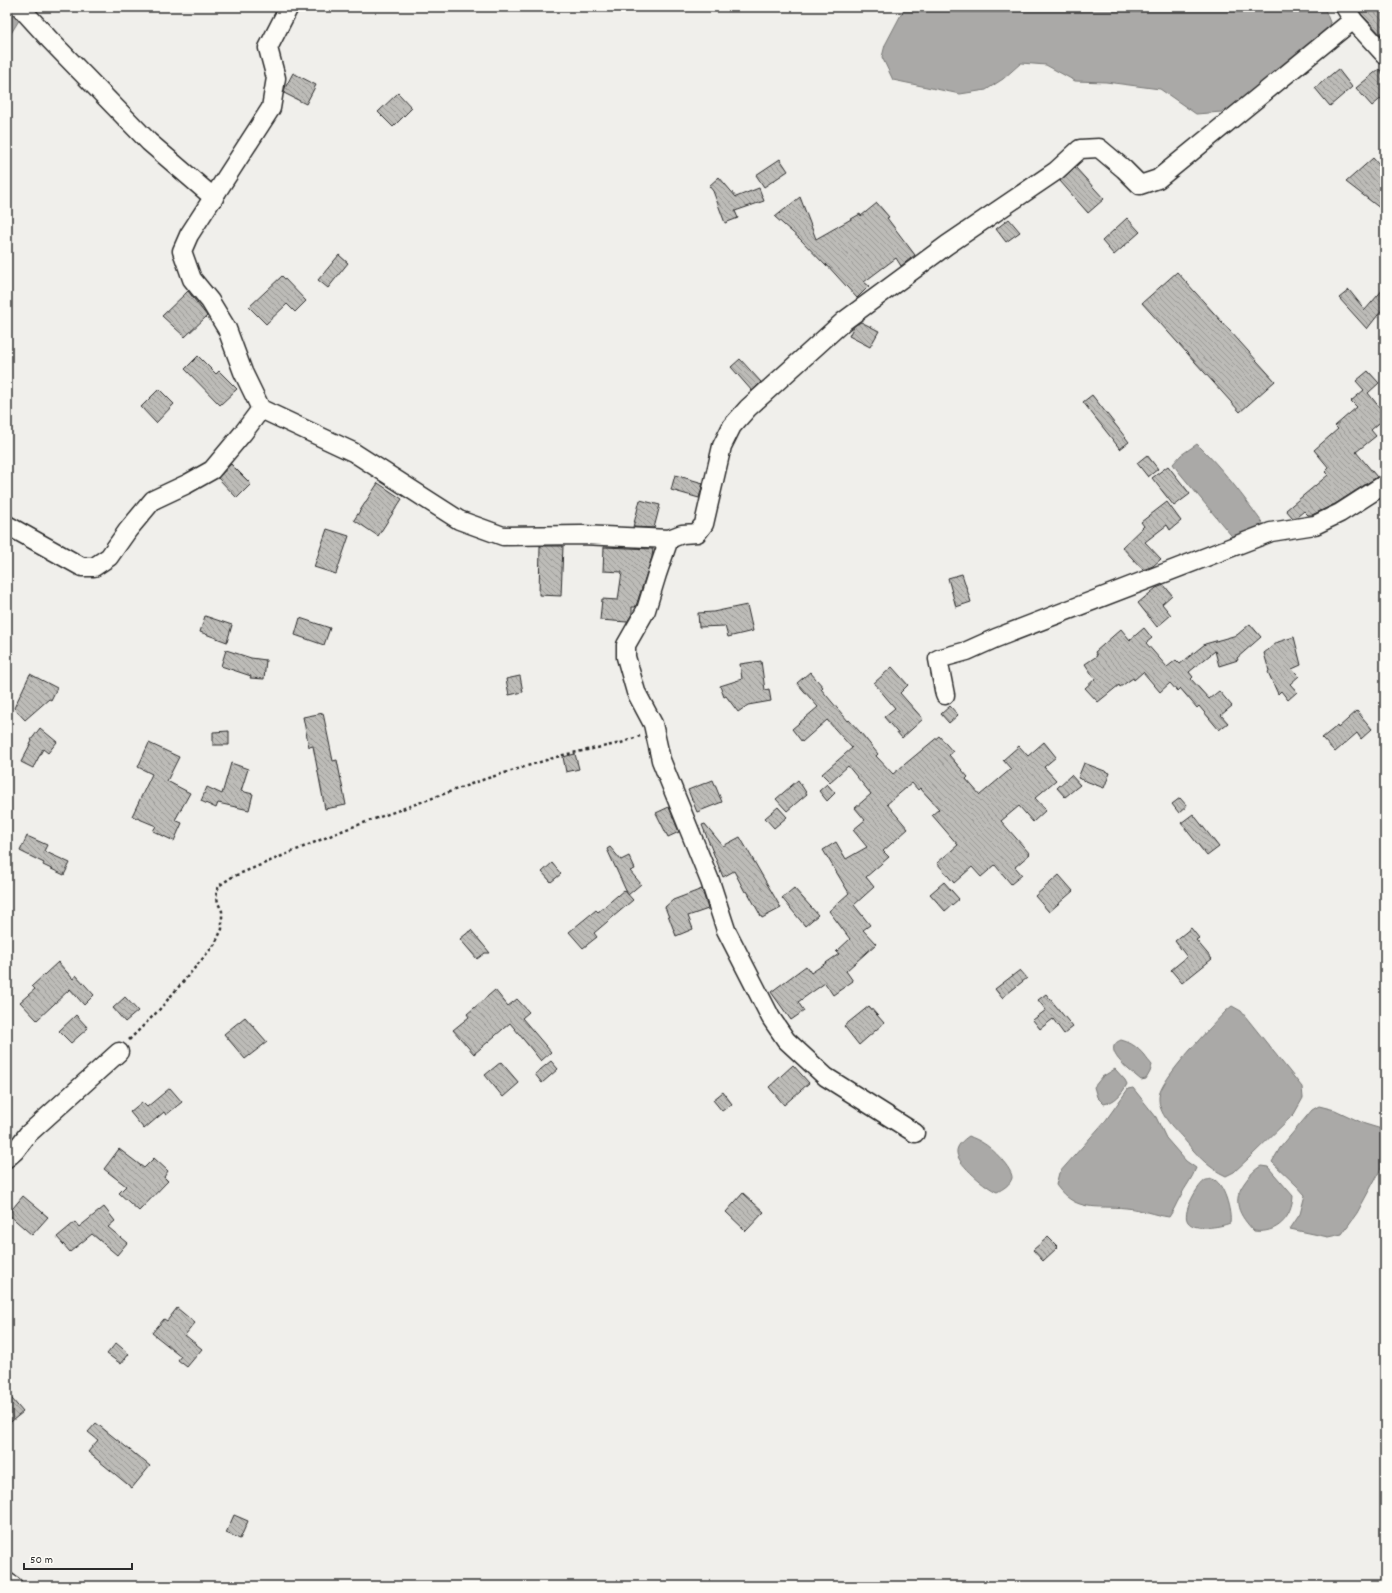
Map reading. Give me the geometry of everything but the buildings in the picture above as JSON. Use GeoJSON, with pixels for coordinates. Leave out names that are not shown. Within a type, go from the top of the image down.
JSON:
{"type":"FeatureCollection","features":[{"type":"Feature","properties":{"kind":"street"},"geometry":{"type":"LineString","coordinates":[[20,7],[149,142],[214,198]]}},
{"type":"Feature","properties":{"kind":"street"},"geometry":{"type":"LineString","coordinates":[[289,7],[268,48],[276,78],[271,108],[214,198],[189,234],[182,251],[192,279],[210,301],[227,329],[243,372],[260,409],[353,452],[459,520],[503,536],[582,535],[669,539],[682,534],[697,533],[704,524],[722,446],[732,426],[748,408],[844,321],[947,245],[1056,171],[1080,149],[1099,148],[1124,169],[1140,186],[1158,179],[1349,14],[1385,55]]}},
{"type":"Feature","properties":{"kind":"street"},"geometry":{"type":"LineString","coordinates":[[7,525],[82,566],[94,567],[109,557],[128,530],[153,500],[212,470],[243,433],[260,409]]}},
{"type":"Feature","properties":{"kind":"street"},"geometry":{"type":"LineString","coordinates":[[945,695],[938,659],[967,651],[996,638],[1272,532],[1315,525],[1340,513],[1385,484]]}},
{"type":"Feature","properties":{"kind":"street"},"geometry":{"type":"LineString","coordinates":[[669,539],[646,610],[626,645],[626,657],[636,692],[653,724],[661,760],[710,881],[726,930],[771,1018],[786,1040],[826,1077],[915,1134]]}},
{"type":"Feature","properties":{"kind":"street"},"geometry":{"type":"LineString","coordinates":[[7,1158],[15,1151],[28,1134],[119,1052]]}},
{"type":"Feature","properties":{"kind":"street"},"geometry":{"type":"LineString","coordinates":[[7,1582],[13,1586]]}},
{"type":"Feature","properties":{"kind":"path"},"geometry":{"type":"LineString","coordinates":[[119,1052],[159,1010],[215,944],[222,930],[222,910],[218,903],[216,892],[220,885],[232,877],[344,830],[485,779],[563,754],[622,743],[654,731]]}},
{"type":"Feature","properties":{"kind":"shaded area"},"geometry":{"type":"Polygon","coordinates":[[[7,7],[13,7],[21,17],[7,40],[7,7]]]}},
{"type":"Feature","properties":{"kind":"shaded area"},"geometry":{"type":"Polygon","coordinates":[[[905,7],[1324,7],[1333,30],[1247,101],[1222,112],[1196,114],[1160,89],[1106,82],[1075,81],[1046,65],[1021,63],[1003,79],[986,90],[960,94],[893,80],[882,57],[885,45],[905,7]]]}},
{"type":"Feature","properties":{"kind":"shaded area"},"geometry":{"type":"Polygon","coordinates":[[[1197,444],[1224,473],[1264,525],[1235,540],[1173,464],[1181,455],[1197,444]]]}},
{"type":"Feature","properties":{"kind":"shaded area"},"geometry":{"type":"Polygon","coordinates":[[[1232,1006],[1241,1011],[1302,1087],[1303,1098],[1294,1114],[1234,1172],[1226,1176],[1213,1169],[1202,1160],[1171,1125],[1161,1109],[1159,1097],[1161,1089],[1177,1066],[1210,1028],[1232,1006]]]}},
{"type":"Feature","properties":{"kind":"shaded area"},"geometry":{"type":"Polygon","coordinates":[[[1121,1040],[1135,1047],[1152,1065],[1146,1079],[1141,1080],[1115,1055],[1115,1044],[1121,1040]]]}},
{"type":"Feature","properties":{"kind":"shaded area"},"geometry":{"type":"Polygon","coordinates":[[[1115,1069],[1127,1084],[1118,1097],[1104,1104],[1097,1097],[1094,1087],[1102,1077],[1115,1069]]]}},
{"type":"Feature","properties":{"kind":"shaded area"},"geometry":{"type":"Polygon","coordinates":[[[1133,1088],[1156,1117],[1166,1138],[1186,1161],[1196,1168],[1193,1176],[1169,1217],[1131,1209],[1096,1207],[1079,1204],[1071,1200],[1056,1185],[1059,1173],[1106,1120],[1128,1089],[1133,1088]]]}},
{"type":"Feature","properties":{"kind":"shaded area"},"geometry":{"type":"Polygon","coordinates":[[[1319,1106],[1335,1110],[1365,1124],[1385,1130],[1385,1161],[1357,1213],[1342,1234],[1328,1237],[1290,1229],[1300,1214],[1305,1195],[1272,1162],[1280,1148],[1312,1110],[1319,1106]]]}},
{"type":"Feature","properties":{"kind":"shaded area"},"geometry":{"type":"Polygon","coordinates":[[[969,1136],[987,1145],[1009,1169],[1012,1178],[1010,1183],[1004,1188],[997,1192],[992,1190],[967,1170],[962,1164],[957,1150],[960,1143],[969,1136]]]}},
{"type":"Feature","properties":{"kind":"shaded area"},"geometry":{"type":"Polygon","coordinates":[[[1261,1166],[1268,1167],[1293,1196],[1290,1211],[1282,1223],[1270,1230],[1254,1231],[1241,1213],[1238,1195],[1249,1177],[1261,1166]]]}},
{"type":"Feature","properties":{"kind":"shaded area"},"geometry":{"type":"Polygon","coordinates":[[[1212,1179],[1220,1185],[1226,1198],[1230,1212],[1230,1223],[1207,1228],[1194,1226],[1190,1224],[1186,1216],[1189,1204],[1195,1192],[1203,1182],[1212,1179]]]}}]}
